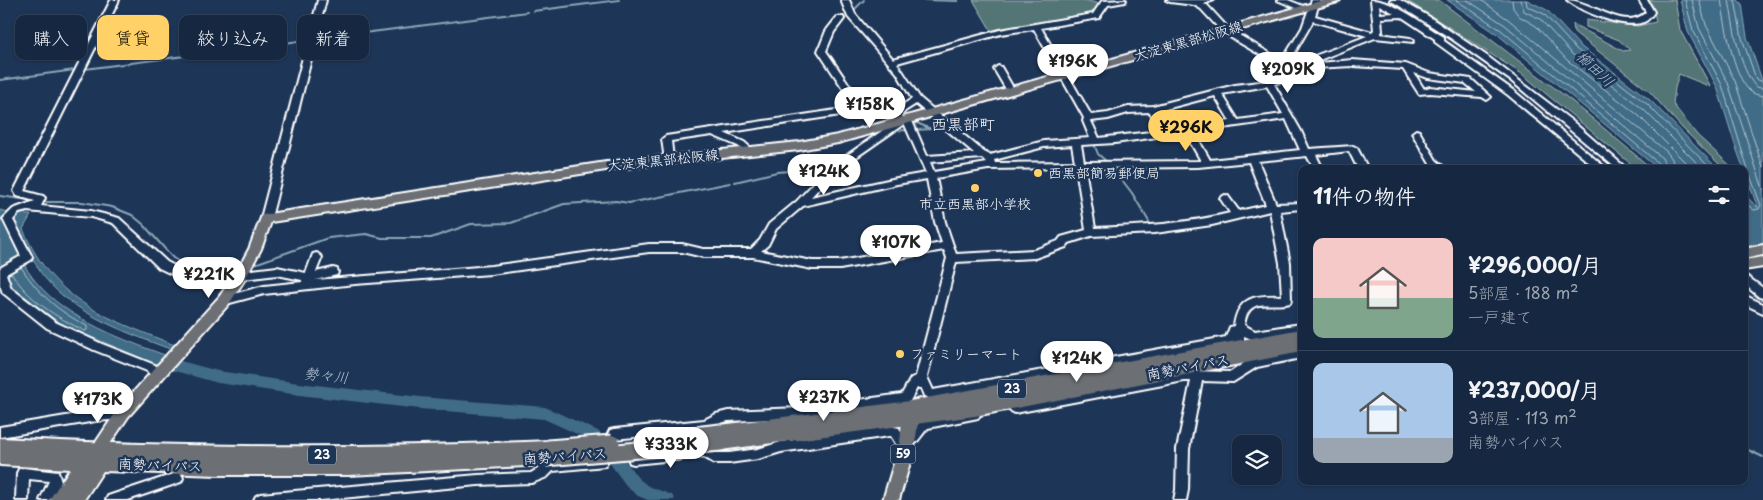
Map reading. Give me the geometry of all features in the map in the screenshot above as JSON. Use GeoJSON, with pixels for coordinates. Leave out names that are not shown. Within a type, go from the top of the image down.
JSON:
{"type":"FeatureCollection","features":[{"type":"Feature","properties":{"kind":"highway"},"geometry":{"type":"LineString","coordinates":[[1748,253],[1763,250]]}},
{"type":"Feature","properties":{"kind":"highway"},"geometry":{"type":"LineString","coordinates":[[1748,264],[1763,262]]}},
{"type":"Feature","properties":{"kind":"highway","name":"南勢バイパス"},"geometry":{"type":"LineString","coordinates":[[1239,358],[1298,336]]}},
{"type":"Feature","properties":{"kind":"highway","name":"南勢バイパス"},"geometry":{"type":"LineString","coordinates":[[0,458],[92,459],[350,468],[547,453],[721,437],[985,407],[1298,347]]}},
{"type":"Feature","properties":{"kind":"highway","name":"南勢バイパス"},"geometry":{"type":"LineString","coordinates":[[0,445],[92,459]]}},
{"type":"Feature","properties":{"kind":"highway"},"geometry":{"type":"LineString","coordinates":[[57,500],[92,459]]}},
{"type":"Feature","properties":{"kind":"highway"},"geometry":{"type":"LineString","coordinates":[[75,500],[92,459]]}},
{"type":"Feature","properties":{"kind":"main road","name":"大淀東黒部松阪線"},"geometry":{"type":"LineString","coordinates":[[266,218],[606,166],[668,158],[799,146],[838,139],[903,118],[932,113],[1335,0]]}},
{"type":"Feature","properties":{"kind":"main road"},"geometry":{"type":"LineString","coordinates":[[92,459],[123,414],[226,300],[245,269],[266,218]]}},
{"type":"Feature","properties":{"kind":"main road","name":"59"},"geometry":{"type":"LineString","coordinates":[[891,500],[906,443],[911,414]]}},
{"type":"Feature","properties":{"kind":"street"},"geometry":{"type":"LineString","coordinates":[[115,0],[19,191],[23,196],[40,198],[36,205],[16,211],[8,219],[26,257],[2,272],[7,290],[51,325],[98,347],[151,368],[159,374]]}},
{"type":"Feature","properties":{"kind":"street"},"geometry":{"type":"LineString","coordinates":[[266,218],[322,0]]}},
{"type":"Feature","properties":{"kind":"street"},"geometry":{"type":"LineString","coordinates":[[845,0],[851,16],[892,62],[917,100],[986,156],[994,167]]}},
{"type":"Feature","properties":{"kind":"street"},"geometry":{"type":"LineString","coordinates":[[892,62],[983,36],[1096,16],[1105,3],[1122,0]]}},
{"type":"Feature","properties":{"kind":"street"},"geometry":{"type":"LineString","coordinates":[[1170,0],[1195,3],[1204,7],[1228,30],[1292,68],[1352,63],[1406,68],[1444,78],[1468,81],[1485,95],[1430,90],[1422,92],[1406,68]]}},
{"type":"Feature","properties":{"kind":"street"},"geometry":{"type":"LineString","coordinates":[[1195,3],[1210,0]]}},
{"type":"Feature","properties":{"kind":"street"},"geometry":{"type":"LineString","coordinates":[[1088,118],[1108,116],[1128,110],[1153,109],[1268,83],[1290,75],[1293,73],[1290,54],[1306,31],[1312,18],[1312,5],[1281,0]]}},
{"type":"Feature","properties":{"kind":"street"},"geometry":{"type":"LineString","coordinates":[[1292,68],[1373,35],[1378,31],[1375,0],[1404,15],[1441,39],[1438,40],[1511,93],[1598,165]]}},
{"type":"Feature","properties":{"kind":"street"},"geometry":{"type":"LineString","coordinates":[[1394,0],[1456,39],[1525,88],[1618,165]]}},
{"type":"Feature","properties":{"kind":"street"},"geometry":{"type":"LineString","coordinates":[[1571,0],[1607,17],[1634,21],[1643,20],[1650,12],[1642,0]]}},
{"type":"Feature","properties":{"kind":"street"},"geometry":{"type":"LineString","coordinates":[[1377,16],[1404,15]]}},
{"type":"Feature","properties":{"kind":"street"},"geometry":{"type":"LineString","coordinates":[[1312,18],[1373,35],[1410,40]]}},
{"type":"Feature","properties":{"kind":"street"},"geometry":{"type":"LineString","coordinates":[[668,158],[666,139],[870,108],[853,98],[822,51],[830,31],[840,19]]}},
{"type":"Feature","properties":{"kind":"street"},"geometry":{"type":"LineString","coordinates":[[1036,26],[1088,118],[1087,121],[1094,141]]}},
{"type":"Feature","properties":{"kind":"street"},"geometry":{"type":"LineString","coordinates":[[998,69],[1011,90]]}},
{"type":"Feature","properties":{"kind":"street"},"geometry":{"type":"LineString","coordinates":[[1268,83],[1288,116],[1305,151],[1310,153],[1317,165]]}},
{"type":"Feature","properties":{"kind":"street"},"geometry":{"type":"LineString","coordinates":[[1217,93],[1236,123]]}},
{"type":"Feature","properties":{"kind":"street"},"geometry":{"type":"LineString","coordinates":[[753,253],[759,248],[772,227],[800,203],[829,172],[903,118],[917,100]]}},
{"type":"Feature","properties":{"kind":"street"},"geometry":{"type":"LineString","coordinates":[[1153,109],[1165,133]]}},
{"type":"Feature","properties":{"kind":"street"},"geometry":{"type":"LineString","coordinates":[[924,159],[986,156],[1044,144],[1076,143],[1165,133],[1288,116]]}},
{"type":"Feature","properties":{"kind":"street"},"geometry":{"type":"LineString","coordinates":[[903,118],[909,123],[931,175],[940,222],[952,258],[922,379],[911,414]]}},
{"type":"Feature","properties":{"kind":"street"},"geometry":{"type":"LineString","coordinates":[[1188,130],[1207,163]]}},
{"type":"Feature","properties":{"kind":"street"},"geometry":{"type":"LineString","coordinates":[[714,132],[741,144],[749,151]]}},
{"type":"Feature","properties":{"kind":"street"},"geometry":{"type":"LineString","coordinates":[[1416,133],[1433,162],[1437,165]]}},
{"type":"Feature","properties":{"kind":"street"},"geometry":{"type":"LineString","coordinates":[[1076,143],[1091,232]]}},
{"type":"Feature","properties":{"kind":"street"},"geometry":{"type":"LineString","coordinates":[[800,203],[931,175],[988,166],[1207,163],[1253,159],[1305,151],[1350,148],[1354,150],[1361,165]]}},
{"type":"Feature","properties":{"kind":"street"},"geometry":{"type":"LineString","coordinates":[[634,459],[706,452],[714,458],[729,458],[758,454],[780,447],[889,431],[895,432],[901,442],[906,443],[912,442],[918,430],[925,424],[1184,376],[1233,376],[1239,358],[1241,311],[1246,304],[1257,300],[1286,300],[1287,298],[1285,263],[1272,206],[1253,159]]}},
{"type":"Feature","properties":{"kind":"street"},"geometry":{"type":"LineString","coordinates":[[1224,198],[1235,214]]}},
{"type":"Feature","properties":{"kind":"street"},"geometry":{"type":"LineString","coordinates":[[952,258],[1035,254],[1062,244],[1065,240],[1091,232],[1155,229],[1272,206],[1298,206]]}},
{"type":"Feature","properties":{"kind":"street"},"geometry":{"type":"LineString","coordinates":[[26,207],[90,214],[116,220],[163,265],[190,279],[204,280],[245,269],[278,271],[307,282],[333,272]]}},
{"type":"Feature","properties":{"kind":"street"},"geometry":{"type":"LineString","coordinates":[[226,300],[264,290],[307,282],[491,270],[663,247],[682,248],[703,253],[753,253],[812,265],[840,265],[948,246]]}},
{"type":"Feature","properties":{"kind":"street"},"geometry":{"type":"LineString","coordinates":[[307,282],[316,257]]}},
{"type":"Feature","properties":{"kind":"street"},"geometry":{"type":"LineString","coordinates":[[1748,281],[1763,294]]}},
{"type":"Feature","properties":{"kind":"street"},"geometry":{"type":"LineString","coordinates":[[1748,301],[1763,309]]}},
{"type":"Feature","properties":{"kind":"street"},"geometry":{"type":"LineString","coordinates":[[922,379],[926,384],[928,393],[934,395],[1229,341],[1234,330],[1240,328],[1254,336],[1298,329]]}},
{"type":"Feature","properties":{"kind":"street"},"geometry":{"type":"LineString","coordinates":[[1239,358],[1256,363],[1298,355]]}},
{"type":"Feature","properties":{"kind":"street"},"geometry":{"type":"LineString","coordinates":[[1180,500],[1182,490],[1182,449],[1196,376]]}},
{"type":"Feature","properties":{"kind":"street"},"geometry":{"type":"LineString","coordinates":[[614,434],[706,425],[712,420],[729,417],[768,416],[898,400],[906,398],[915,381],[922,379]]}},
{"type":"Feature","properties":{"kind":"street"},"geometry":{"type":"LineString","coordinates":[[0,432],[96,416],[123,414]]}},
{"type":"Feature","properties":{"kind":"street"},"geometry":{"type":"LineString","coordinates":[[260,500],[339,492],[532,478],[543,473],[550,466],[601,462]]}},
{"type":"Feature","properties":{"kind":"street"},"geometry":{"type":"LineString","coordinates":[[22,500],[23,473],[54,476],[55,482],[46,500]]}},
{"type":"Feature","properties":{"kind":"street"},"geometry":{"type":"LineString","coordinates":[[112,500],[177,478]]}},
{"type":"Feature","properties":{"kind":"green space"},"geometry":{"type":"Polygon","coordinates":[[[973,0],[1084,0],[1101,4],[1094,14],[992,32],[973,0]]]}},
{"type":"Feature","properties":{"kind":"green space"},"geometry":{"type":"Polygon","coordinates":[[[1406,0],[1439,0],[1573,102],[1647,165],[1632,165],[1522,74],[1406,0]]]}},
{"type":"Feature","properties":{"kind":"green space"},"geometry":{"type":"Polygon","coordinates":[[[1649,0],[1675,0],[1680,30],[1711,87],[1679,74],[1673,104],[1697,135],[1730,165],[1720,165],[1682,128],[1650,92],[1574,32],[1573,24],[1623,51],[1630,50],[1619,40],[1586,27],[1586,20],[1638,26],[1656,22],[1653,6],[1649,0]]]}},
{"type":"Feature","properties":{"kind":"water","name":"櫛田川"},"geometry":{"type":"Polygon","coordinates":[[[1447,0],[1527,0],[1547,10],[1579,45],[1650,100],[1714,165],[1653,165],[1497,34],[1447,0]]]}},
{"type":"Feature","properties":{"kind":"water"},"geometry":{"type":"Polygon","coordinates":[[[1680,0],[1738,0],[1742,4],[1747,37],[1763,83],[1763,261],[1748,248],[1748,198],[1758,208],[1748,181],[1748,165],[1742,165],[1717,87],[1688,32],[1680,0]]]}},
{"type":"Feature","properties":{"kind":"water"},"geometry":{"type":"Polygon","coordinates":[[[0,210],[10,213],[8,216],[17,216],[25,213],[26,215],[31,215],[23,229],[36,255],[51,275],[68,292],[87,306],[108,317],[179,347],[175,351],[123,330],[72,303],[42,274],[23,244],[17,229],[14,229],[13,227],[16,226],[12,219],[4,219],[6,228],[11,229],[8,230],[28,271],[50,296],[65,308],[99,328],[170,357],[161,366],[62,325],[13,287],[9,287],[11,285],[0,263],[0,210]]]}},
{"type":"Feature","properties":{"kind":"waterway"},"geometry":{"type":"LineString","coordinates":[[533,11],[619,0]]}},
{"type":"Feature","properties":{"kind":"waterway"},"geometry":{"type":"LineString","coordinates":[[853,11],[864,0]]}},
{"type":"Feature","properties":{"kind":"waterway"},"geometry":{"type":"LineString","coordinates":[[926,0],[958,1]]}},
{"type":"Feature","properties":{"kind":"waterway"},"geometry":{"type":"LineString","coordinates":[[369,32],[527,12]]}},
{"type":"Feature","properties":{"kind":"waterway"},"geometry":{"type":"LineString","coordinates":[[85,69],[297,41]]}},
{"type":"Feature","properties":{"kind":"waterway"},"geometry":{"type":"LineString","coordinates":[[0,80],[75,70]]}},
{"type":"Feature","properties":{"kind":"waterway"},"geometry":{"type":"LineString","coordinates":[[872,106],[896,115]]}},
{"type":"Feature","properties":{"kind":"waterway"},"geometry":{"type":"LineString","coordinates":[[912,121],[931,129]]}},
{"type":"Feature","properties":{"kind":"waterway"},"geometry":{"type":"LineString","coordinates":[[916,130],[931,129]]}},
{"type":"Feature","properties":{"kind":"waterway"},"geometry":{"type":"LineString","coordinates":[[931,129],[946,129]]}},
{"type":"Feature","properties":{"kind":"waterway"},"geometry":{"type":"LineString","coordinates":[[893,131],[908,130]]}},
{"type":"Feature","properties":{"kind":"waterway"},"geometry":{"type":"LineString","coordinates":[[1094,144],[1098,154],[1107,162]]}},
{"type":"Feature","properties":{"kind":"waterway"},"geometry":{"type":"LineString","coordinates":[[983,151],[995,154]]}},
{"type":"Feature","properties":{"kind":"waterway"},"geometry":{"type":"LineString","coordinates":[[1112,167],[1132,193],[1151,225]]}},
{"type":"Feature","properties":{"kind":"waterway"},"geometry":{"type":"LineString","coordinates":[[735,182],[777,172],[829,168]]}},
{"type":"Feature","properties":{"kind":"waterway"},"geometry":{"type":"LineString","coordinates":[[252,265],[328,238],[366,234],[382,238],[431,238],[471,224],[511,223],[564,204],[616,201],[629,203],[730,183]]}},
{"type":"Feature","properties":{"kind":"waterway"},"geometry":{"type":"LineString","coordinates":[[0,196],[35,201]]}},
{"type":"Feature","properties":{"kind":"waterway"},"geometry":{"type":"LineString","coordinates":[[42,202],[82,202],[112,207],[132,215],[143,224],[173,258],[201,274],[240,268]]}},
{"type":"Feature","properties":{"kind":"waterway","name":"勢々川"},"geometry":{"type":"LineString","coordinates":[[158,361],[218,377],[299,389],[420,403],[545,413],[593,435],[616,460],[633,483],[643,491],[667,500]]}},
{"type":"Feature","properties":{"kind":"waterway"},"geometry":{"type":"LineString","coordinates":[[1748,450],[1763,457]]}},
{"type":"Feature","properties":{"kind":"place","name":"西黒部簡易郵便局"},"geometry":{"type":"Point","coordinates":[1038,173]}},
{"type":"Feature","properties":{"kind":"place","name":"市立西黒部小学校"},"geometry":{"type":"Point","coordinates":[975,188]}},
{"type":"Feature","properties":{"kind":"place","name":"ファミリーマート"},"geometry":{"type":"Point","coordinates":[900,354]}},
{"type":"Feature","properties":{"kind":"district","name":"西黒部町"},"geometry":{"type":"Point","coordinates":[963,124]}}]}
